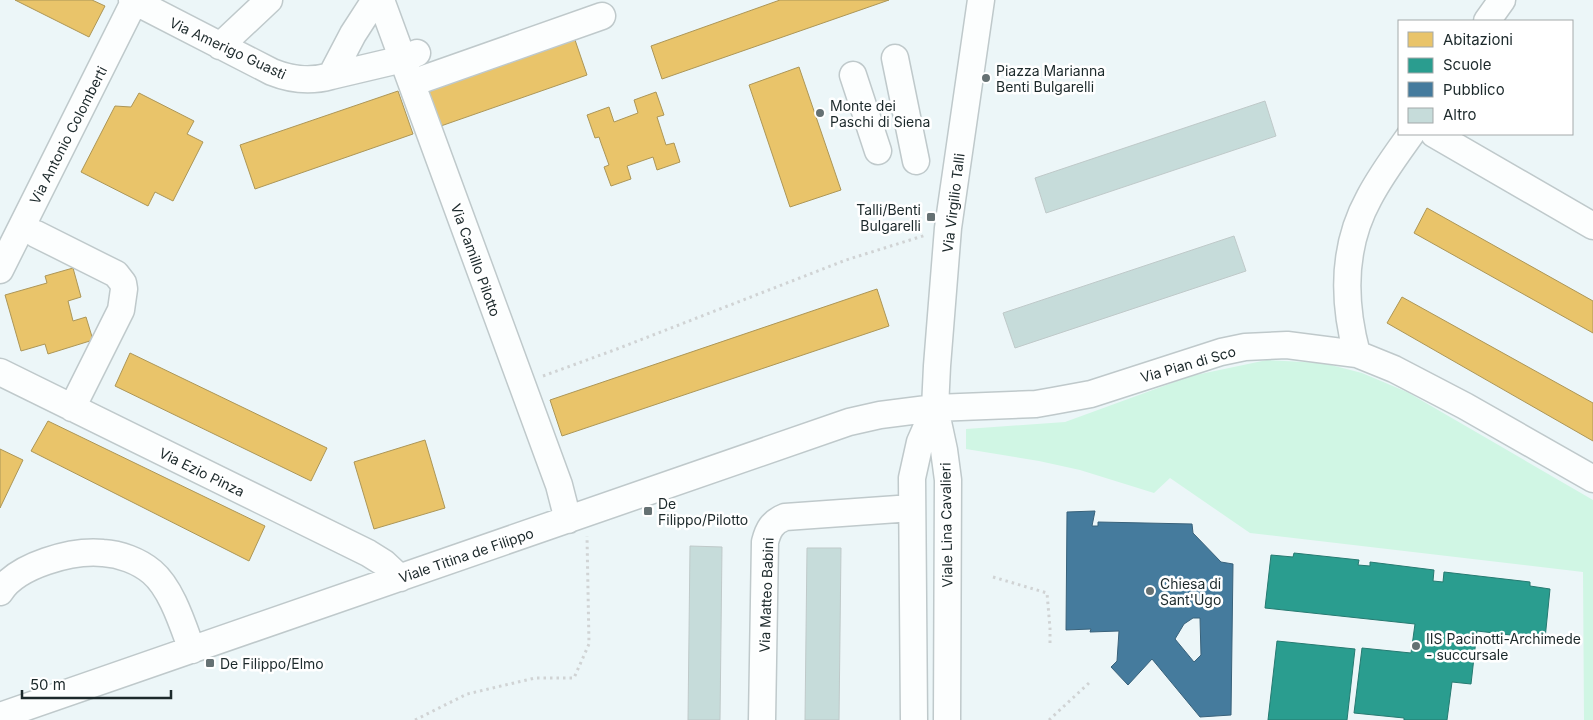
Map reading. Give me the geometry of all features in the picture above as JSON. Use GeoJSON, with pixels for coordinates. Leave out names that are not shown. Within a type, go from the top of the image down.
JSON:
{"type":"FeatureCollection","features":[{"type":"Feature","properties":{"kind":"street"},"geometry":{"type":"LineString","coordinates":[[220,46],[269,0]]}},
{"type":"Feature","properties":{"kind":"street"},"geometry":{"type":"LineString","coordinates":[[330,76],[353,34],[375,0]]}},
{"type":"Feature","properties":{"kind":"street","name":"Via Camillo Pilotto"},"geometry":{"type":"LineString","coordinates":[[381,0],[400,29],[410,56],[412,83],[559,485],[577,517]]}},
{"type":"Feature","properties":{"kind":"street","name":"Via Virgilio Talli"},"geometry":{"type":"LineString","coordinates":[[935,408],[948,228],[981,0]]}},
{"type":"Feature","properties":{"kind":"street"},"geometry":{"type":"LineString","coordinates":[[1488,20],[1502,0]]}},
{"type":"Feature","properties":{"kind":"street","name":"Via Amerigo Guasti"},"geometry":{"type":"LineString","coordinates":[[134,1],[220,46],[286,77],[308,80],[410,56]]}},
{"type":"Feature","properties":{"kind":"street","name":"Via Antonio Colomberti"},"geometry":{"type":"LineString","coordinates":[[0,270],[134,1]]}},
{"type":"Feature","properties":{"kind":"street"},"geometry":{"type":"LineString","coordinates":[[412,83],[602,16]]}},
{"type":"Feature","properties":{"kind":"street"},"geometry":{"type":"LineString","coordinates":[[895,58],[916,161]]}},
{"type":"Feature","properties":{"kind":"street"},"geometry":{"type":"LineString","coordinates":[[853,75],[878,151]]}},
{"type":"Feature","properties":{"kind":"street"},"geometry":{"type":"LineString","coordinates":[[1357,354],[1350,329],[1347,299],[1346,281],[1351,247],[1356,228],[1369,198],[1410,135]]}},
{"type":"Feature","properties":{"kind":"street"},"geometry":{"type":"LineString","coordinates":[[1436,135],[1593,226]]}},
{"type":"Feature","properties":{"kind":"street"},"geometry":{"type":"LineString","coordinates":[[36,234],[116,274],[123,283],[121,310],[72,408]]}},
{"type":"Feature","properties":{"kind":"street","name":"Via Pian di Sco"},"geometry":{"type":"LineString","coordinates":[[935,408],[1036,404],[1063,400],[1091,394],[1221,352],[1245,347],[1287,345],[1357,354],[1421,382],[1593,479]]}},
{"type":"Feature","properties":{"kind":"street","name":"Via Ezio Pinza"},"geometry":{"type":"LineString","coordinates":[[0,372],[368,553],[400,578]]}},
{"type":"Feature","properties":{"kind":"street"},"geometry":{"type":"LineString","coordinates":[[914,720],[912,478],[920,442],[935,408]]}},
{"type":"Feature","properties":{"kind":"street","name":"Viale Titina de Filippo"},"geometry":{"type":"LineString","coordinates":[[0,716],[849,422],[880,415],[935,408]]}},
{"type":"Feature","properties":{"kind":"street","name":"Viale Lina Cavalieri"},"geometry":{"type":"LineString","coordinates":[[935,408],[948,480],[946,720]]}},
{"type":"Feature","properties":{"kind":"street","name":"Via Matteo Babini"},"geometry":{"type":"LineString","coordinates":[[762,720],[765,542],[771,526],[785,517],[912,508]]}},
{"type":"Feature","properties":{"kind":"street"},"geometry":{"type":"LineString","coordinates":[[0,592],[6,583],[18,574],[37,565],[61,558],[98,552],[122,557],[147,568],[160,581],[182,624],[192,650]]}},
{"type":"Feature","properties":{"kind":"path"},"geometry":{"type":"LineString","coordinates":[[522,384],[846,260],[948,228]]}},
{"type":"Feature","properties":{"kind":"path"},"geometry":{"type":"LineString","coordinates":[[415,720],[467,694],[535,678],[574,678],[589,644],[577,517]]}},
{"type":"Feature","properties":{"kind":"path"},"geometry":{"type":"LineString","coordinates":[[993,577],[1047,593],[1050,646]]}},
{"type":"Feature","properties":{"kind":"path"},"geometry":{"type":"LineString","coordinates":[[1049,720],[1089,683]]}},
{"type":"Feature","properties":{"kind":"green space"},"geometry":{"type":"Polygon","coordinates":[[[1267,360],[1323,363],[1362,373],[1407,392],[1593,500],[1593,720],[1584,720],[1583,572],[1250,533],[1170,478],[1154,493],[1080,470],[966,449],[966,429],[1065,422],[1191,376],[1267,360]]]}},
{"type":"Feature","properties":{"kind":"building: Abitazioni"},"geometry":{"type":"Polygon","coordinates":[[[15,0],[92,0],[105,6],[89,37],[15,0]]]}},
{"type":"Feature","properties":{"kind":"building: Abitazioni"},"geometry":{"type":"Polygon","coordinates":[[[780,0],[889,0],[662,79],[651,46],[780,0]]]}},
{"type":"Feature","properties":{"kind":"building: Abitazioni"},"geometry":{"type":"Polygon","coordinates":[[[574,37],[587,75],[438,127],[424,88],[574,37]]]}},
{"type":"Feature","properties":{"kind":"building: Abitazioni"},"geometry":{"type":"Polygon","coordinates":[[[799,67],[841,190],[790,207],[749,85],[799,67]]]}},
{"type":"Feature","properties":{"kind":"building: Abitazioni"},"geometry":{"type":"Polygon","coordinates":[[[398,91],[413,134],[255,189],[240,145],[398,91]]]}},
{"type":"Feature","properties":{"kind":"building: Abitazioni"},"geometry":{"type":"Polygon","coordinates":[[[656,92],[664,115],[657,117],[666,145],[674,143],[680,162],[657,170],[653,157],[627,166],[631,179],[611,186],[604,167],[609,165],[599,137],[595,138],[587,115],[609,107],[614,122],[638,113],[634,100],[656,92]]]}},
{"type":"Feature","properties":{"kind":"building: Abitazioni"},"geometry":{"type":"Polygon","coordinates":[[[139,93],[194,121],[187,134],[203,142],[173,201],[155,192],[148,206],[81,172],[115,106],[131,107],[139,93]]]}},
{"type":"Feature","properties":{"kind":"building: Abitazioni"},"geometry":{"type":"Polygon","coordinates":[[[1427,208],[1593,301],[1593,333],[1414,233],[1427,208]]]}},
{"type":"Feature","properties":{"kind":"building: Abitazioni"},"geometry":{"type":"Polygon","coordinates":[[[73,268],[81,297],[68,301],[73,321],[86,317],[93,340],[48,354],[45,344],[21,351],[5,295],[47,283],[45,276],[73,268]]]}},
{"type":"Feature","properties":{"kind":"building: Abitazioni"},"geometry":{"type":"Polygon","coordinates":[[[877,289],[889,326],[562,436],[550,400],[877,289]]]}},
{"type":"Feature","properties":{"kind":"building: Abitazioni"},"geometry":{"type":"Polygon","coordinates":[[[1402,297],[1593,403],[1593,441],[1387,323],[1402,297]]]}},
{"type":"Feature","properties":{"kind":"building: Abitazioni"},"geometry":{"type":"Polygon","coordinates":[[[130,353],[327,448],[311,481],[115,386],[130,353]]]}},
{"type":"Feature","properties":{"kind":"building: Abitazioni"},"geometry":{"type":"Polygon","coordinates":[[[48,421],[265,526],[249,561],[31,451],[48,421]]]}},
{"type":"Feature","properties":{"kind":"building: Abitazioni"},"geometry":{"type":"Polygon","coordinates":[[[425,440],[445,508],[374,529],[354,462],[425,440]]]}},
{"type":"Feature","properties":{"kind":"building: Abitazioni"},"geometry":{"type":"Polygon","coordinates":[[[0,449],[23,460],[0,508],[0,449]]]}},
{"type":"Feature","properties":{"kind":"building: Scuole","name":"IIS Pacinotti-Archimede - succursale"},"geometry":{"type":"Polygon","coordinates":[[[1294,553],[1359,560],[1358,565],[1370,566],[1370,562],[1434,570],[1433,581],[1443,582],[1444,572],[1530,582],[1530,586],[1550,589],[1545,639],[1477,631],[1471,684],[1452,682],[1447,720],[1404,720],[1404,718],[1354,713],[1362,648],[1411,653],[1415,624],[1265,608],[1271,555],[1293,557],[1294,553]]]}},
{"type":"Feature","properties":{"kind":"building: Scuole"},"geometry":{"type":"Polygon","coordinates":[[[1277,641],[1355,649],[1347,720],[1268,720],[1277,641]]]}},
{"type":"Feature","properties":{"kind":"building: Pubblico","name":"Chiesa di Sant'Ugo"},"geometry":{"type":"Polygon","coordinates":[[[1095,511],[1092,526],[1098,526],[1098,522],[1192,524],[1193,533],[1221,562],[1233,564],[1231,715],[1200,717],[1152,659],[1128,685],[1111,667],[1117,661],[1119,631],[1090,632],[1091,629],[1066,630],[1067,512],[1095,511]],[[1193,618],[1184,624],[1175,639],[1194,662],[1201,655],[1200,618],[1193,618]]]}},
{"type":"Feature","properties":{"kind":"building: Altro"},"geometry":{"type":"Polygon","coordinates":[[[1265,101],[1276,136],[1046,213],[1035,178],[1265,101]]]}},
{"type":"Feature","properties":{"kind":"building: Altro"},"geometry":{"type":"Polygon","coordinates":[[[1234,236],[1246,271],[1015,348],[1003,313],[1234,236]]]}},
{"type":"Feature","properties":{"kind":"building: Altro"},"geometry":{"type":"Polygon","coordinates":[[[690,546],[722,547],[720,720],[688,720],[690,546]]]}},
{"type":"Feature","properties":{"kind":"building: Altro"},"geometry":{"type":"Polygon","coordinates":[[[807,548],[841,548],[839,720],[805,720],[807,548]]]}},
{"type":"Feature","properties":{"kind":"place","name":"Piazza Marianna Benti Bulgarelli"},"geometry":{"type":"Point","coordinates":[986,78]}},
{"type":"Feature","properties":{"kind":"place","name":"Monte dei Paschi di Siena"},"geometry":{"type":"Point","coordinates":[820,113]}},
{"type":"Feature","properties":{"kind":"place","name":"Talli/Benti Bulgarelli"},"geometry":{"type":"Point","coordinates":[931,217]}},
{"type":"Feature","properties":{"kind":"place","name":"De Filippo/Pilotto"},"geometry":{"type":"Point","coordinates":[648,511]}},
{"type":"Feature","properties":{"kind":"place","name":"Chiesa di Sant'Ugo"},"geometry":{"type":"Point","coordinates":[1150,591]}},
{"type":"Feature","properties":{"kind":"place","name":"IIS Pacinotti-Archimede - succursale"},"geometry":{"type":"Point","coordinates":[1416,646]}},
{"type":"Feature","properties":{"kind":"place","name":"De Filippo/Elmo"},"geometry":{"type":"Point","coordinates":[210,663]}}]}
